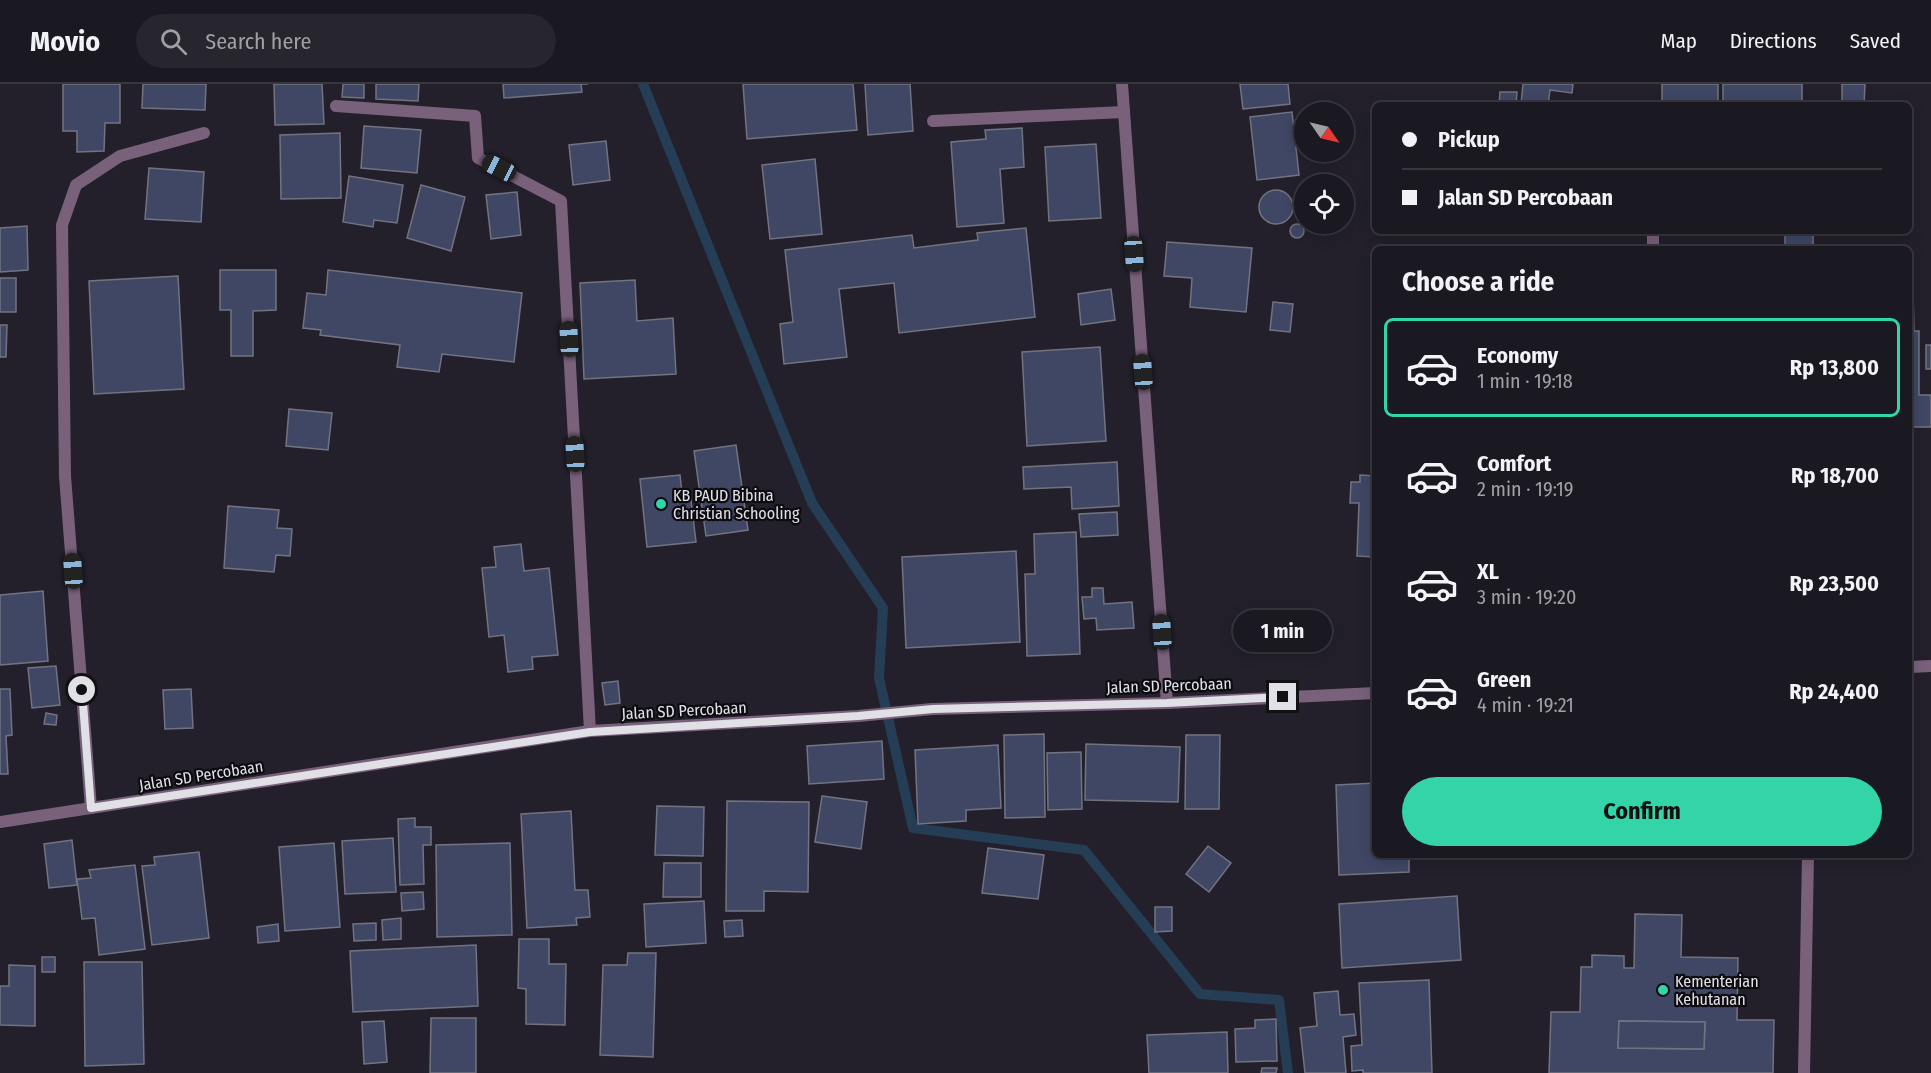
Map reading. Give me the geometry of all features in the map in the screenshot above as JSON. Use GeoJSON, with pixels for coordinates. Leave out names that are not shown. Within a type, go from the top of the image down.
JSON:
{"type":"FeatureCollection","features":[{"type":"Feature","properties":{"kind":"street"},"geometry":{"type":"LineString","coordinates":[[1122,84],[1167,703]]}},
{"type":"Feature","properties":{"kind":"street"},"geometry":{"type":"LineString","coordinates":[[336,106],[475,116],[478,158],[561,201],[590,732]]}},
{"type":"Feature","properties":{"kind":"street"},"geometry":{"type":"LineString","coordinates":[[933,121],[1124,112]]}},
{"type":"Feature","properties":{"kind":"street"},"geometry":{"type":"LineString","coordinates":[[91,808],[65,476],[62,225],[76,185],[120,156],[204,133]]}},
{"type":"Feature","properties":{"kind":"street"},"geometry":{"type":"LineString","coordinates":[[1912,667],[1931,666]]}},
{"type":"Feature","properties":{"kind":"street","name":"Jalan SD Percobaan"},"geometry":{"type":"LineString","coordinates":[[0,822],[590,732],[858,716],[933,709],[1167,703],[1372,693]]}},
{"type":"Feature","properties":{"kind":"street"},"geometry":{"type":"LineString","coordinates":[[1804,1073],[1808,858]]}},
{"type":"Feature","properties":{"kind":"building"},"geometry":{"type":"Polygon","coordinates":[[[63,84],[120,84],[120,123],[105,123],[104,151],[77,152],[77,131],[63,131],[63,84]]]}},
{"type":"Feature","properties":{"kind":"building"},"geometry":{"type":"Polygon","coordinates":[[[143,84],[206,84],[205,110],[142,108],[143,84]]]}},
{"type":"Feature","properties":{"kind":"building"},"geometry":{"type":"Polygon","coordinates":[[[274,84],[322,84],[324,124],[275,125],[274,84]]]}},
{"type":"Feature","properties":{"kind":"building"},"geometry":{"type":"Polygon","coordinates":[[[343,84],[364,84],[364,98],[342,97],[343,84]]]}},
{"type":"Feature","properties":{"kind":"building"},"geometry":{"type":"Polygon","coordinates":[[[376,84],[419,84],[418,101],[376,99],[376,84]]]}},
{"type":"Feature","properties":{"kind":"building"},"geometry":{"type":"Polygon","coordinates":[[[503,84],[581,84],[582,92],[504,98],[503,84]]]}},
{"type":"Feature","properties":{"kind":"building"},"geometry":{"type":"Polygon","coordinates":[[[743,84],[853,84],[857,130],[747,139],[743,84]]]}},
{"type":"Feature","properties":{"kind":"building"},"geometry":{"type":"Polygon","coordinates":[[[865,84],[910,84],[913,131],[868,135],[865,84]]]}},
{"type":"Feature","properties":{"kind":"building"},"geometry":{"type":"Polygon","coordinates":[[[1240,84],[1288,84],[1290,104],[1243,109],[1240,84]]]}},
{"type":"Feature","properties":{"kind":"building"},"geometry":{"type":"Polygon","coordinates":[[[1523,84],[1573,84],[1572,93],[1550,90],[1548,102],[1521,102],[1523,84]]]}},
{"type":"Feature","properties":{"kind":"building"},"geometry":{"type":"Polygon","coordinates":[[[1662,84],[1718,84],[1718,102],[1662,102],[1662,84]]]}},
{"type":"Feature","properties":{"kind":"building"},"geometry":{"type":"Polygon","coordinates":[[[1723,84],[1802,84],[1802,102],[1723,102],[1723,84]]]}},
{"type":"Feature","properties":{"kind":"building"},"geometry":{"type":"Polygon","coordinates":[[[1842,84],[1865,84],[1864,102],[1842,102],[1842,84]]]}},
{"type":"Feature","properties":{"kind":"building"},"geometry":{"type":"Polygon","coordinates":[[[1500,92],[1517,92],[1516,102],[1499,102],[1500,92]]]}},
{"type":"Feature","properties":{"kind":"building"},"geometry":{"type":"Polygon","coordinates":[[[1292,112],[1294,162],[1298,162],[1299,174],[1257,180],[1250,117],[1292,112]]]}},
{"type":"Feature","properties":{"kind":"building"},"geometry":{"type":"Polygon","coordinates":[[[364,126],[421,130],[417,173],[361,168],[364,126]]]}},
{"type":"Feature","properties":{"kind":"building"},"geometry":{"type":"Polygon","coordinates":[[[1022,128],[1024,167],[1000,169],[1004,223],[957,227],[951,142],[986,139],[985,130],[1022,128]]]}},
{"type":"Feature","properties":{"kind":"building"},"geometry":{"type":"Polygon","coordinates":[[[340,133],[341,198],[281,199],[280,135],[340,133]]]}},
{"type":"Feature","properties":{"kind":"building"},"geometry":{"type":"Polygon","coordinates":[[[606,141],[610,180],[573,185],[569,145],[606,141]]]}},
{"type":"Feature","properties":{"kind":"building"},"geometry":{"type":"Polygon","coordinates":[[[1096,144],[1101,218],[1049,221],[1045,147],[1096,144]]]}},
{"type":"Feature","properties":{"kind":"building"},"geometry":{"type":"Polygon","coordinates":[[[815,159],[822,234],[770,239],[762,165],[815,159]]]}},
{"type":"Feature","properties":{"kind":"building"},"geometry":{"type":"Polygon","coordinates":[[[149,168],[204,172],[201,222],[145,219],[149,168]]]}},
{"type":"Feature","properties":{"kind":"building"},"geometry":{"type":"Polygon","coordinates":[[[349,176],[403,185],[397,223],[374,220],[373,227],[343,222],[349,176]]]}},
{"type":"Feature","properties":{"kind":"building"},"geometry":{"type":"Polygon","coordinates":[[[421,185],[465,197],[451,251],[407,238],[421,185]]]}},
{"type":"Feature","properties":{"kind":"building"},"geometry":{"type":"Polygon","coordinates":[[[1276,190],[1288,195],[1293,207],[1288,219],[1276,224],[1264,219],[1259,207],[1264,195],[1276,190]]]}},
{"type":"Feature","properties":{"kind":"building"},"geometry":{"type":"Polygon","coordinates":[[[517,192],[521,235],[491,239],[486,195],[517,192]]]}},
{"type":"Feature","properties":{"kind":"building"},"geometry":{"type":"Polygon","coordinates":[[[1294,225],[1294,234],[1303,234],[1302,236],[1297,238],[1292,236],[1290,231],[1294,225]]]}},
{"type":"Feature","properties":{"kind":"building"},"geometry":{"type":"Polygon","coordinates":[[[27,226],[28,270],[0,272],[0,228],[27,226]]]}},
{"type":"Feature","properties":{"kind":"building"},"geometry":{"type":"Polygon","coordinates":[[[1026,228],[1035,317],[899,333],[894,283],[839,289],[847,357],[784,364],[780,324],[793,322],[785,250],[912,235],[914,248],[978,240],[977,233],[1026,228]]]}},
{"type":"Feature","properties":{"kind":"building"},"geometry":{"type":"Polygon","coordinates":[[[1785,234],[1813,234],[1813,246],[1785,246],[1785,234]]]}},
{"type":"Feature","properties":{"kind":"building"},"geometry":{"type":"Polygon","coordinates":[[[1167,242],[1252,248],[1246,312],[1190,307],[1192,278],[1164,276],[1167,242]]]}},
{"type":"Feature","properties":{"kind":"building"},"geometry":{"type":"Polygon","coordinates":[[[220,270],[276,270],[276,310],[253,311],[253,356],[231,356],[231,310],[220,310],[220,270]]]}},
{"type":"Feature","properties":{"kind":"building"},"geometry":{"type":"Polygon","coordinates":[[[328,270],[522,293],[514,362],[442,354],[439,372],[397,367],[400,345],[320,335],[321,330],[303,328],[307,293],[326,295],[328,270]]]}},
{"type":"Feature","properties":{"kind":"building"},"geometry":{"type":"Polygon","coordinates":[[[178,276],[184,389],[94,394],[89,281],[178,276]]]}},
{"type":"Feature","properties":{"kind":"building"},"geometry":{"type":"Polygon","coordinates":[[[0,278],[16,278],[16,312],[0,312],[0,278]]]}},
{"type":"Feature","properties":{"kind":"building"},"geometry":{"type":"Polygon","coordinates":[[[635,280],[637,321],[673,318],[676,374],[584,379],[580,283],[635,280]]]}},
{"type":"Feature","properties":{"kind":"building"},"geometry":{"type":"Polygon","coordinates":[[[1111,289],[1115,320],[1081,325],[1078,294],[1111,289]]]}},
{"type":"Feature","properties":{"kind":"building"},"geometry":{"type":"Polygon","coordinates":[[[1912,294],[1914,331],[1919,331],[1919,395],[1931,395],[1931,427],[1912,427],[1912,294]]]}},
{"type":"Feature","properties":{"kind":"building"},"geometry":{"type":"Polygon","coordinates":[[[1273,302],[1293,304],[1290,332],[1270,330],[1273,302]]]}},
{"type":"Feature","properties":{"kind":"building"},"geometry":{"type":"Polygon","coordinates":[[[0,325],[7,325],[6,357],[0,357],[0,325]]]}},
{"type":"Feature","properties":{"kind":"building"},"geometry":{"type":"Polygon","coordinates":[[[1926,345],[1931,345],[1931,369],[1926,369],[1926,345]]]}},
{"type":"Feature","properties":{"kind":"building"},"geometry":{"type":"Polygon","coordinates":[[[1100,347],[1106,441],[1027,446],[1022,352],[1100,347]]]}},
{"type":"Feature","properties":{"kind":"building"},"geometry":{"type":"Polygon","coordinates":[[[289,409],[332,413],[328,450],[286,446],[289,409]]]}},
{"type":"Feature","properties":{"kind":"building"},"geometry":{"type":"Polygon","coordinates":[[[736,445],[748,530],[706,536],[694,451],[736,445]]]}},
{"type":"Feature","properties":{"kind":"building"},"geometry":{"type":"Polygon","coordinates":[[[1117,462],[1119,506],[1072,509],[1071,487],[1024,489],[1023,467],[1117,462]]]}},
{"type":"Feature","properties":{"kind":"building"},"geometry":{"type":"Polygon","coordinates":[[[680,475],[682,493],[690,492],[696,542],[647,547],[640,479],[680,475]]]}},
{"type":"Feature","properties":{"kind":"building"},"geometry":{"type":"Polygon","coordinates":[[[1360,475],[1372,476],[1372,557],[1357,556],[1359,503],[1350,503],[1351,482],[1360,482],[1360,475]]]}},
{"type":"Feature","properties":{"kind":"building"},"geometry":{"type":"Polygon","coordinates":[[[228,506],[279,510],[277,528],[292,529],[290,556],[276,555],[274,572],[224,568],[228,506]]]}},
{"type":"Feature","properties":{"kind":"building"},"geometry":{"type":"Polygon","coordinates":[[[1117,512],[1118,535],[1081,537],[1079,514],[1117,512]]]}},
{"type":"Feature","properties":{"kind":"building"},"geometry":{"type":"Polygon","coordinates":[[[1076,532],[1080,654],[1027,656],[1025,574],[1035,574],[1034,534],[1076,532]]]}},
{"type":"Feature","properties":{"kind":"building"},"geometry":{"type":"Polygon","coordinates":[[[521,544],[524,571],[549,568],[558,655],[532,657],[533,669],[508,672],[504,635],[489,637],[482,568],[496,567],[494,547],[521,544]]]}},
{"type":"Feature","properties":{"kind":"building"},"geometry":{"type":"Polygon","coordinates":[[[1016,551],[1020,642],[906,648],[902,557],[1016,551]]]}},
{"type":"Feature","properties":{"kind":"building"},"geometry":{"type":"Polygon","coordinates":[[[1092,588],[1103,588],[1104,604],[1132,602],[1134,628],[1097,630],[1096,618],[1084,619],[1082,597],[1092,597],[1092,588]]]}},
{"type":"Feature","properties":{"kind":"building"},"geometry":{"type":"Polygon","coordinates":[[[43,591],[48,661],[0,665],[0,595],[43,591]]]}},
{"type":"Feature","properties":{"kind":"building"},"geometry":{"type":"Polygon","coordinates":[[[56,666],[60,705],[32,708],[28,668],[56,666]]]}},
{"type":"Feature","properties":{"kind":"building"},"geometry":{"type":"Polygon","coordinates":[[[618,681],[620,703],[605,705],[602,683],[618,681]]]}},
{"type":"Feature","properties":{"kind":"building"},"geometry":{"type":"Polygon","coordinates":[[[0,689],[10,689],[12,735],[6,736],[8,774],[0,774],[0,689]]]}},
{"type":"Feature","properties":{"kind":"building"},"geometry":{"type":"Polygon","coordinates":[[[191,689],[193,728],[165,729],[163,690],[191,689]]]}},
{"type":"Feature","properties":{"kind":"building"},"geometry":{"type":"Polygon","coordinates":[[[46,713],[57,715],[56,725],[44,724],[46,713]]]}},
{"type":"Feature","properties":{"kind":"building"},"geometry":{"type":"Polygon","coordinates":[[[1044,734],[1045,817],[1005,818],[1004,735],[1044,734]]]}},
{"type":"Feature","properties":{"kind":"building"},"geometry":{"type":"Polygon","coordinates":[[[1186,735],[1220,735],[1219,809],[1185,809],[1186,735]]]}},
{"type":"Feature","properties":{"kind":"building"},"geometry":{"type":"Polygon","coordinates":[[[882,741],[884,779],[809,784],[807,746],[882,741]]]}},
{"type":"Feature","properties":{"kind":"building"},"geometry":{"type":"Polygon","coordinates":[[[1086,744],[1180,747],[1178,802],[1085,800],[1086,744]]]}},
{"type":"Feature","properties":{"kind":"building"},"geometry":{"type":"Polygon","coordinates":[[[998,745],[1001,808],[966,810],[966,821],[918,824],[915,750],[998,745]]]}},
{"type":"Feature","properties":{"kind":"building"},"geometry":{"type":"Polygon","coordinates":[[[1081,752],[1082,809],[1048,810],[1047,753],[1081,752]]]}},
{"type":"Feature","properties":{"kind":"building"},"geometry":{"type":"Polygon","coordinates":[[[1372,783],[1372,858],[1409,858],[1409,872],[1339,875],[1336,785],[1372,783]]]}},
{"type":"Feature","properties":{"kind":"building"},"geometry":{"type":"Polygon","coordinates":[[[822,796],[867,802],[861,849],[815,842],[822,796]]]}},
{"type":"Feature","properties":{"kind":"building"},"geometry":{"type":"Polygon","coordinates":[[[727,801],[809,802],[808,892],[764,891],[764,911],[726,911],[727,801]]]}},
{"type":"Feature","properties":{"kind":"building"},"geometry":{"type":"Polygon","coordinates":[[[657,806],[704,807],[703,856],[655,855],[657,806]]]}},
{"type":"Feature","properties":{"kind":"building"},"geometry":{"type":"Polygon","coordinates":[[[571,811],[575,890],[588,890],[590,917],[576,918],[577,925],[527,928],[521,814],[571,811]]]}},
{"type":"Feature","properties":{"kind":"building"},"geometry":{"type":"Polygon","coordinates":[[[415,818],[415,827],[431,827],[431,845],[423,845],[424,884],[400,885],[398,819],[415,818]]]}},
{"type":"Feature","properties":{"kind":"building"},"geometry":{"type":"Polygon","coordinates":[[[393,838],[396,892],[345,894],[342,841],[393,838]]]}},
{"type":"Feature","properties":{"kind":"building"},"geometry":{"type":"Polygon","coordinates":[[[72,840],[77,885],[49,888],[44,844],[72,840]]]}},
{"type":"Feature","properties":{"kind":"building"},"geometry":{"type":"Polygon","coordinates":[[[334,843],[340,927],[285,931],[279,847],[334,843]]]}},
{"type":"Feature","properties":{"kind":"building"},"geometry":{"type":"Polygon","coordinates":[[[510,843],[512,935],[437,937],[436,845],[510,843]]]}},
{"type":"Feature","properties":{"kind":"building"},"geometry":{"type":"Polygon","coordinates":[[[1208,846],[1231,863],[1209,892],[1186,874],[1208,846]]]}},
{"type":"Feature","properties":{"kind":"building"},"geometry":{"type":"Polygon","coordinates":[[[988,848],[1044,855],[1038,899],[982,893],[988,848]]]}},
{"type":"Feature","properties":{"kind":"building"},"geometry":{"type":"Polygon","coordinates":[[[199,852],[209,938],[152,945],[142,866],[155,865],[154,857],[199,852]]]}},
{"type":"Feature","properties":{"kind":"building"},"geometry":{"type":"Polygon","coordinates":[[[664,863],[701,863],[701,897],[663,897],[664,863]]]}},
{"type":"Feature","properties":{"kind":"building"},"geometry":{"type":"Polygon","coordinates":[[[135,865],[145,949],[99,955],[95,918],[82,919],[77,879],[91,878],[89,870],[135,865]]]}},
{"type":"Feature","properties":{"kind":"building"},"geometry":{"type":"Polygon","coordinates":[[[423,892],[424,909],[402,911],[401,893],[423,892]]]}},
{"type":"Feature","properties":{"kind":"building"},"geometry":{"type":"Polygon","coordinates":[[[1457,896],[1461,960],[1342,968],[1339,904],[1457,896]]]}},
{"type":"Feature","properties":{"kind":"building"},"geometry":{"type":"Polygon","coordinates":[[[704,901],[706,943],[646,947],[644,904],[704,901]]]}},
{"type":"Feature","properties":{"kind":"building"},"geometry":{"type":"Polygon","coordinates":[[[1155,907],[1172,907],[1172,931],[1155,932],[1155,907]]]}},
{"type":"Feature","properties":{"kind":"building"},"geometry":{"type":"Polygon","coordinates":[[[1635,914],[1682,915],[1681,957],[1738,958],[1737,1020],[1774,1020],[1773,1073],[1549,1073],[1551,1012],[1580,1012],[1581,967],[1592,967],[1592,955],[1624,956],[1624,968],[1634,968],[1635,914]],[[1619,1021],[1618,1048],[1704,1049],[1705,1022],[1619,1021]]]}},
{"type":"Feature","properties":{"kind":"building"},"geometry":{"type":"Polygon","coordinates":[[[401,918],[401,939],[383,940],[382,920],[401,918]]]}},
{"type":"Feature","properties":{"kind":"building"},"geometry":{"type":"Polygon","coordinates":[[[742,920],[743,936],[725,937],[724,921],[742,920]]]}},
{"type":"Feature","properties":{"kind":"building"},"geometry":{"type":"Polygon","coordinates":[[[376,923],[376,940],[354,941],[353,924],[376,923]]]}},
{"type":"Feature","properties":{"kind":"building"},"geometry":{"type":"Polygon","coordinates":[[[278,924],[279,941],[258,943],[257,927],[278,924]]]}},
{"type":"Feature","properties":{"kind":"building"},"geometry":{"type":"Polygon","coordinates":[[[519,939],[549,939],[549,964],[566,964],[565,1025],[526,1024],[526,989],[518,988],[519,939]]]}},
{"type":"Feature","properties":{"kind":"building"},"geometry":{"type":"Polygon","coordinates":[[[476,945],[478,1006],[353,1012],[350,951],[476,945]]]}},
{"type":"Feature","properties":{"kind":"building"},"geometry":{"type":"Polygon","coordinates":[[[628,953],[656,953],[653,1057],[600,1055],[603,965],[627,965],[628,953]]]}},
{"type":"Feature","properties":{"kind":"building"},"geometry":{"type":"Polygon","coordinates":[[[42,957],[55,957],[55,972],[42,972],[42,957]]]}},
{"type":"Feature","properties":{"kind":"building"},"geometry":{"type":"Polygon","coordinates":[[[84,962],[142,962],[144,1064],[85,1066],[84,962]]]}},
{"type":"Feature","properties":{"kind":"building"},"geometry":{"type":"Polygon","coordinates":[[[9,965],[35,966],[35,1026],[0,1025],[0,986],[9,986],[9,965]]]}},
{"type":"Feature","properties":{"kind":"building"},"geometry":{"type":"Polygon","coordinates":[[[1429,980],[1432,1073],[1352,1071],[1351,1046],[1362,1045],[1359,983],[1429,980]]]}},
{"type":"Feature","properties":{"kind":"building"},"geometry":{"type":"Polygon","coordinates":[[[1338,991],[1340,1015],[1354,1014],[1356,1035],[1343,1037],[1346,1073],[1305,1073],[1300,1028],[1317,1026],[1314,993],[1338,991]]]}},
{"type":"Feature","properties":{"kind":"building"},"geometry":{"type":"Polygon","coordinates":[[[431,1018],[476,1018],[476,1073],[430,1073],[431,1018]]]}},
{"type":"Feature","properties":{"kind":"building"},"geometry":{"type":"Polygon","coordinates":[[[1276,1019],[1277,1061],[1236,1062],[1235,1029],[1255,1028],[1255,1020],[1276,1019]]]}},
{"type":"Feature","properties":{"kind":"building"},"geometry":{"type":"Polygon","coordinates":[[[384,1021],[387,1062],[364,1064],[362,1022],[384,1021]]]}},
{"type":"Feature","properties":{"kind":"building"},"geometry":{"type":"Polygon","coordinates":[[[1619,1021],[1705,1022],[1704,1049],[1618,1048],[1619,1021]]]}},
{"type":"Feature","properties":{"kind":"building"},"geometry":{"type":"Polygon","coordinates":[[[1227,1032],[1228,1073],[1149,1073],[1147,1035],[1227,1032]]]}},
{"type":"Feature","properties":{"kind":"building"},"geometry":{"type":"Polygon","coordinates":[[[1262,1068],[1277,1068],[1276,1073],[1261,1073],[1262,1068]]]}},
{"type":"Feature","properties":{"kind":"waterway"},"geometry":{"type":"LineString","coordinates":[[643,84],[812,503],[883,608],[879,678],[913,828],[1084,850],[1200,994],[1279,1000],[1288,1073]]}},
{"type":"Feature","properties":{"kind":"place","name":"KB PAUD Bibina Christian Schooling"},"geometry":{"type":"Point","coordinates":[661,504]}},
{"type":"Feature","properties":{"kind":"place","name":"Kementerian Kehutanan"},"geometry":{"type":"Point","coordinates":[1663,990]}},
{"type":"Feature","properties":{"kind":"route"},"geometry":{"type":"LineString","coordinates":[[82,690],[91,808],[590,732],[858,716],[933,709],[1167,703],[1283,697]]}}]}
